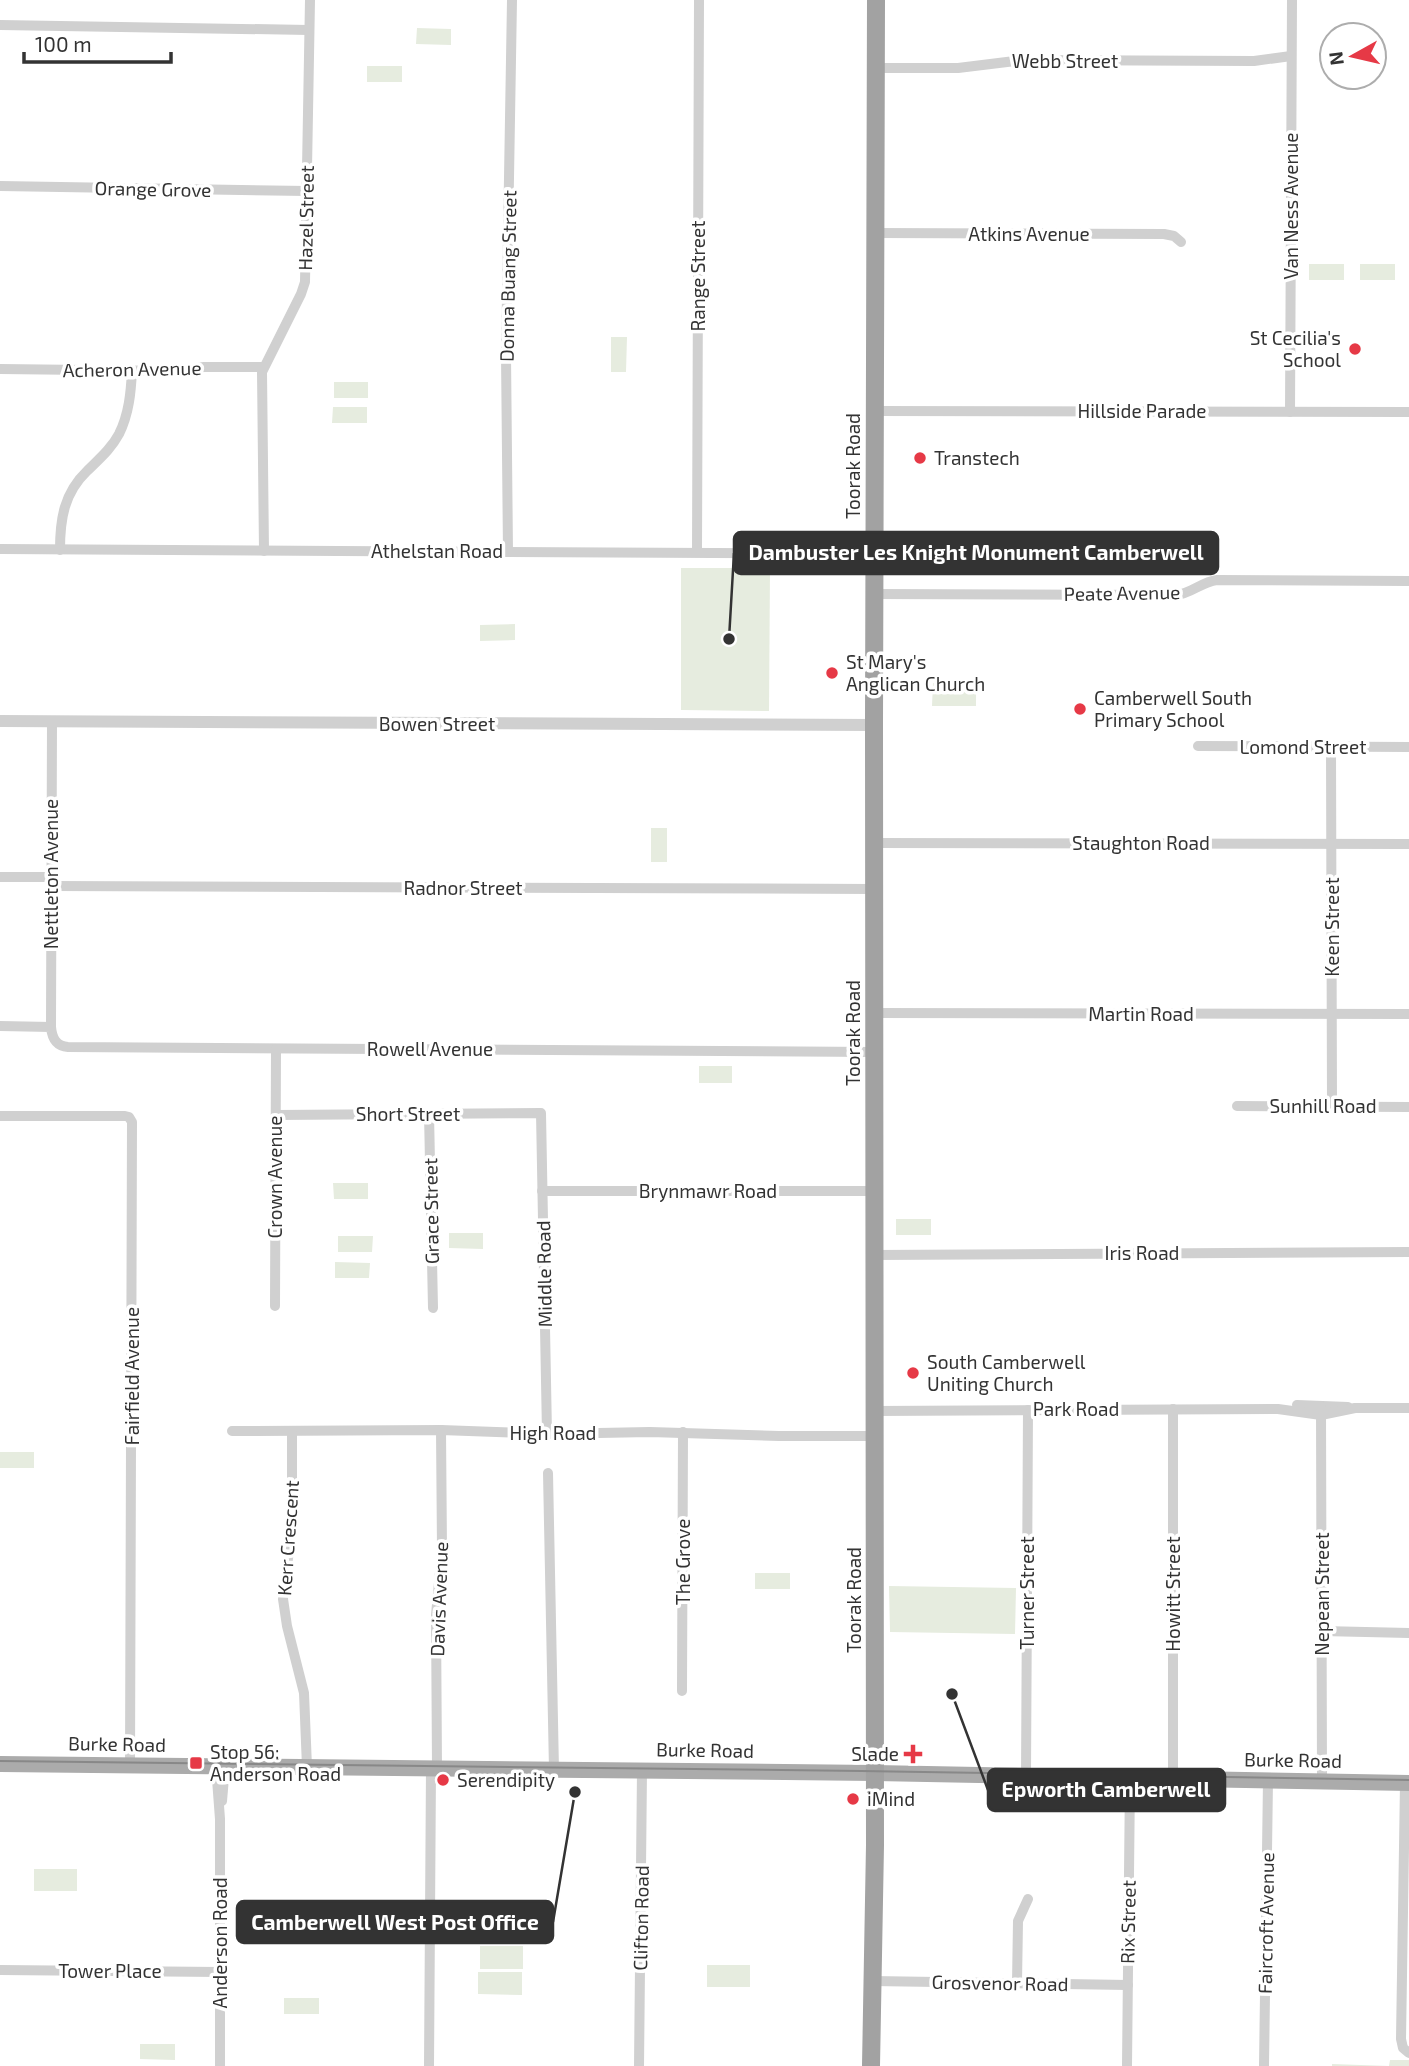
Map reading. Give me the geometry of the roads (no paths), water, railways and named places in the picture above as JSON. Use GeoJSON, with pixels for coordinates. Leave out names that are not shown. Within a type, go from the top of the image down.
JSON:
{"type":"FeatureCollection","features":[{"type":"Feature","properties":{"kind":"highway","name":"Toorak Road"},"geometry":{"type":"LineString","coordinates":[[871,2066],[875,1773],[876,0]]}},
{"type":"Feature","properties":{"kind":"main road","name":"Burke Road"},"geometry":{"type":"LineString","coordinates":[[0,1763],[875,1773],[1407,1783]]}},
{"type":"Feature","properties":{"kind":"street","name":"Hazel Street"},"geometry":{"type":"LineString","coordinates":[[264,551],[261,379],[263,367],[304,287],[310,0]]}},
{"type":"Feature","properties":{"kind":"street","name":"Donna Buang Street"},"geometry":{"type":"LineString","coordinates":[[508,552],[506,355],[512,0]]}},
{"type":"Feature","properties":{"kind":"street","name":"Range Street"},"geometry":{"type":"LineString","coordinates":[[697,552],[699,0]]}},
{"type":"Feature","properties":{"kind":"street","name":"Van Ness Avenue"},"geometry":{"type":"LineString","coordinates":[[1290,412],[1292,0]]}},
{"type":"Feature","properties":{"kind":"street"},"geometry":{"type":"LineString","coordinates":[[0,25],[309,30]]}},
{"type":"Feature","properties":{"kind":"street","name":"Webb Street"},"geometry":{"type":"LineString","coordinates":[[876,68],[958,68],[1023,60],[1291,62]]}},
{"type":"Feature","properties":{"kind":"street","name":"Orange Grove"},"geometry":{"type":"LineString","coordinates":[[0,186],[307,191]]}},
{"type":"Feature","properties":{"kind":"street","name":"Atkins Avenue"},"geometry":{"type":"LineString","coordinates":[[875,233],[1164,234],[1174,236],[1181,242]]}},
{"type":"Feature","properties":{"kind":"street","name":"Acheron Avenue"},"geometry":{"type":"LineString","coordinates":[[0,369],[263,367]]}},
{"type":"Feature","properties":{"kind":"street"},"geometry":{"type":"LineString","coordinates":[[60,550],[60,520],[65,504],[80,478],[104,455],[118,436],[129,405],[132,370]]}},
{"type":"Feature","properties":{"kind":"street","name":"Hillside Parade"},"geometry":{"type":"LineString","coordinates":[[874,411],[1409,412]]}},
{"type":"Feature","properties":{"kind":"street","name":"Athelstan Road"},"geometry":{"type":"LineString","coordinates":[[0,550],[874,554]]}},
{"type":"Feature","properties":{"kind":"street","name":"Peate Avenue"},"geometry":{"type":"LineString","coordinates":[[874,594],[1175,595],[1187,593],[1204,583],[1217,580],[1409,581]]}},
{"type":"Feature","properties":{"kind":"street","name":"Bowen Street"},"geometry":{"type":"LineString","coordinates":[[0,721],[874,725]]}},
{"type":"Feature","properties":{"kind":"street","name":"Nettleton Avenue"},"geometry":{"type":"LineString","coordinates":[[51,1027],[52,721]]}},
{"type":"Feature","properties":{"kind":"street","name":"Lomond Street"},"geometry":{"type":"LineString","coordinates":[[1198,746],[1409,747]]}},
{"type":"Feature","properties":{"kind":"street","name":"Keen Street"},"geometry":{"type":"LineString","coordinates":[[1331,747],[1332,1106]]}},
{"type":"Feature","properties":{"kind":"street","name":"Staughton Road"},"geometry":{"type":"LineString","coordinates":[[874,843],[1409,844]]}},
{"type":"Feature","properties":{"kind":"street","name":"Radnor Street"},"geometry":{"type":"LineString","coordinates":[[0,877],[51,882],[874,889]]}},
{"type":"Feature","properties":{"kind":"street","name":"Martin Road"},"geometry":{"type":"LineString","coordinates":[[874,1013],[1409,1014]]}},
{"type":"Feature","properties":{"kind":"street"},"geometry":{"type":"LineString","coordinates":[[0,1026],[51,1027]]}},
{"type":"Feature","properties":{"kind":"street","name":"Rowell Avenue"},"geometry":{"type":"LineString","coordinates":[[51,1027],[54,1040],[64,1047],[874,1052]]}},
{"type":"Feature","properties":{"kind":"street","name":"Crown Avenue"},"geometry":{"type":"LineString","coordinates":[[275,1306],[276,1049]]}},
{"type":"Feature","properties":{"kind":"street","name":"Sunhill Road"},"geometry":{"type":"LineString","coordinates":[[1237,1106],[1409,1107]]}},
{"type":"Feature","properties":{"kind":"street","name":"Short Street"},"geometry":{"type":"LineString","coordinates":[[276,1115],[541,1113]]}},
{"type":"Feature","properties":{"kind":"street","name":"Middle Road"},"geometry":{"type":"LineString","coordinates":[[541,1113],[547,1434]]}},
{"type":"Feature","properties":{"kind":"street","name":"Grace Street"},"geometry":{"type":"LineString","coordinates":[[429,1114],[433,1308]]}},
{"type":"Feature","properties":{"kind":"street","name":"Fairfield Avenue"},"geometry":{"type":"LineString","coordinates":[[0,1116],[125,1116],[132,1122],[130,1765]]}},
{"type":"Feature","properties":{"kind":"street","name":"Brynmawr Road"},"geometry":{"type":"LineString","coordinates":[[542,1191],[874,1191]]}},
{"type":"Feature","properties":{"kind":"street","name":"Iris Road"},"geometry":{"type":"LineString","coordinates":[[874,1255],[1409,1252]]}},
{"type":"Feature","properties":{"kind":"street","name":"Park Road"},"geometry":{"type":"LineString","coordinates":[[874,1411],[1278,1409],[1299,1405],[1321,1411],[1334,1405],[1355,1408],[1409,1408]]}},
{"type":"Feature","properties":{"kind":"street","name":"Turner Street"},"geometry":{"type":"LineString","coordinates":[[1027,1776],[1028,1409]]}},
{"type":"Feature","properties":{"kind":"street","name":"Howitt Street"},"geometry":{"type":"LineString","coordinates":[[1172,1779],[1173,1409]]}},
{"type":"Feature","properties":{"kind":"street","name":"Nepean Street"},"geometry":{"type":"LineString","coordinates":[[1321,1411],[1322,1782]]}},
{"type":"Feature","properties":{"kind":"street","name":"High Road"},"geometry":{"type":"LineString","coordinates":[[232,1431],[441,1430],[547,1434],[683,1432],[875,1436]]}},
{"type":"Feature","properties":{"kind":"street","name":"Davis Avenue"},"geometry":{"type":"LineString","coordinates":[[429,2066],[436,1615],[442,1550],[441,1430]]}},
{"type":"Feature","properties":{"kind":"street","name":"Kerr Crescent"},"geometry":{"type":"LineString","coordinates":[[292,1432],[292,1526],[283,1599],[304,1693],[307,1767]]}},
{"type":"Feature","properties":{"kind":"street","name":"The Grove"},"geometry":{"type":"LineString","coordinates":[[682,1691],[683,1432]]}},
{"type":"Feature","properties":{"kind":"street"},"geometry":{"type":"LineString","coordinates":[[548,1473],[554,1770]]}},
{"type":"Feature","properties":{"kind":"street"},"geometry":{"type":"LineString","coordinates":[[1322,1631],[1409,1633]]}},
{"type":"Feature","properties":{"kind":"street","name":"Anderson Road"},"geometry":{"type":"LineString","coordinates":[[220,1766],[220,2066]]}},
{"type":"Feature","properties":{"kind":"street","name":"Clifton Road"},"geometry":{"type":"LineString","coordinates":[[639,2066],[642,1770]]}},
{"type":"Feature","properties":{"kind":"street","name":"Rix Street"},"geometry":{"type":"LineString","coordinates":[[1127,2066],[1130,1778]]}},
{"type":"Feature","properties":{"kind":"street","name":"Faircroft Avenue"},"geometry":{"type":"LineString","coordinates":[[1264,2066],[1268,1780]]}},
{"type":"Feature","properties":{"kind":"street"},"geometry":{"type":"LineString","coordinates":[[1407,1783],[1406,1921],[1401,2039],[1403,2048],[1409,2053]]}},
{"type":"Feature","properties":{"kind":"street"},"geometry":{"type":"LineString","coordinates":[[1017,1983],[1018,1921],[1028,1899]]}},
{"type":"Feature","properties":{"kind":"street","name":"Tower Place"},"geometry":{"type":"LineString","coordinates":[[0,1970],[220,1972]]}},
{"type":"Feature","properties":{"kind":"street","name":"Grosvenor Road"},"geometry":{"type":"LineString","coordinates":[[872,1981],[1128,1985]]}},
{"type":"Feature","properties":{"kind":"tram line"},"geometry":{"type":"LineString","coordinates":[[0,1761],[1409,1780]]}},
{"type":"Feature","properties":{"kind":"place","name":"St Cecilia's School"},"geometry":{"type":"Point","coordinates":[1355,349]}},
{"type":"Feature","properties":{"kind":"place","name":"Transtech"},"geometry":{"type":"Point","coordinates":[920,458]}},
{"type":"Feature","properties":{"kind":"place","name":"Dambuster Les Knight Monument Camberwell"},"geometry":{"type":"Point","coordinates":[729,639]}},
{"type":"Feature","properties":{"kind":"place","name":"St Mary's Anglican Church"},"geometry":{"type":"Point","coordinates":[832,673]}},
{"type":"Feature","properties":{"kind":"place","name":"Camberwell South Primary School"},"geometry":{"type":"Point","coordinates":[1080,709]}},
{"type":"Feature","properties":{"kind":"place","name":"South Camberwell Uniting Church"},"geometry":{"type":"Point","coordinates":[913,1373]}},
{"type":"Feature","properties":{"kind":"place","name":"Epworth Camberwell"},"geometry":{"type":"Point","coordinates":[952,1694]}},
{"type":"Feature","properties":{"kind":"place","name":"Slade"},"geometry":{"type":"Point","coordinates":[913,1754]}},
{"type":"Feature","properties":{"kind":"place","name":"Stop 56: Anderson Road"},"geometry":{"type":"Point","coordinates":[196,1763]}},
{"type":"Feature","properties":{"kind":"place","name":"Serendipity"},"geometry":{"type":"Point","coordinates":[443,1780]}},
{"type":"Feature","properties":{"kind":"place","name":"Camberwell West Post Office"},"geometry":{"type":"Point","coordinates":[575,1792]}},
{"type":"Feature","properties":{"kind":"place","name":"iMind"},"geometry":{"type":"Point","coordinates":[853,1799]}}]}
